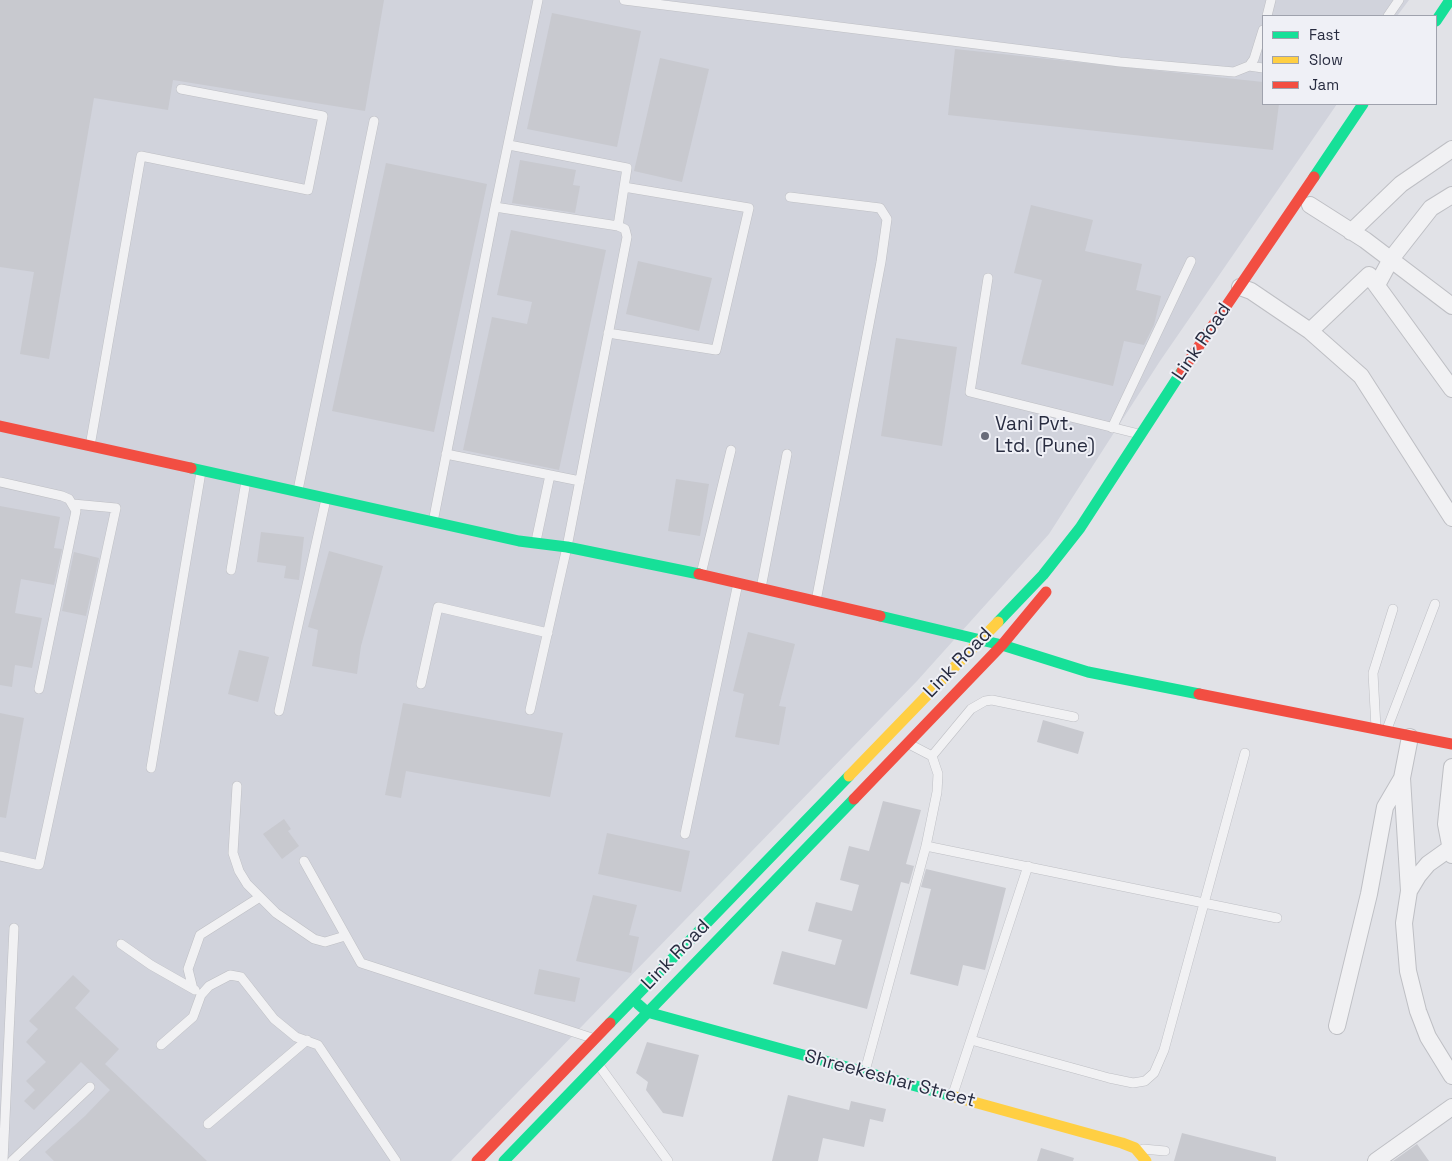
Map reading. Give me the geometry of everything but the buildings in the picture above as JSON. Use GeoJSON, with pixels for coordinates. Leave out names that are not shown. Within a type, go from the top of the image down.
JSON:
{"type":"FeatureCollection","features":[{"type":"Feature","properties":{"kind":"street"},"geometry":{"type":"LineString","coordinates":[[1450,0],[1452,5]]}},
{"type":"Feature","properties":{"kind":"street"},"geometry":{"type":"LineString","coordinates":[[1437,20],[1450,0]]}},
{"type":"Feature","properties":{"kind":"street","name":"Link Road"},"geometry":{"type":"LineString","coordinates":[[1245,293],[1361,105]]}},
{"type":"Feature","properties":{"kind":"street"},"geometry":{"type":"LineString","coordinates":[[1351,232],[1401,184],[1452,149]]}},
{"type":"Feature","properties":{"kind":"street"},"geometry":{"type":"LineString","coordinates":[[1377,285],[1391,259],[1431,208],[1452,195]]}},
{"type":"Feature","properties":{"kind":"street"},"geometry":{"type":"LineString","coordinates":[[1310,205],[1391,259],[1452,306]]}},
{"type":"Feature","properties":{"kind":"street","name":"Link Road"},"geometry":{"type":"LineString","coordinates":[[477,1161],[1043,575],[1080,528],[1139,434],[1272,260]]}},
{"type":"Feature","properties":{"kind":"street"},"geometry":{"type":"LineString","coordinates":[[1310,330],[1369,275],[1452,389]]}},
{"type":"Feature","properties":{"kind":"street"},"geometry":{"type":"LineString","coordinates":[[1245,293],[1310,330],[1361,376],[1452,518]]}},
{"type":"Feature","properties":{"kind":"street"},"geometry":{"type":"LineString","coordinates":[[0,426],[433,522],[535,543],[567,547],[738,583],[1002,645],[1088,672],[1381,732],[1452,744]]}},
{"type":"Feature","properties":{"kind":"street","name":"Link Road"},"geometry":{"type":"LineString","coordinates":[[504,1161],[520,1150],[647,1012],[908,744],[1002,645],[1052,586]]}},
{"type":"Feature","properties":{"kind":"street"},"geometry":{"type":"LineString","coordinates":[[1410,737],[1402,778],[1409,891],[1404,923],[1413,993],[1428,1037],[1452,1076]]}},
{"type":"Feature","properties":{"kind":"street"},"geometry":{"type":"LineString","coordinates":[[1409,891],[1428,864],[1451,852],[1446,824],[1452,777]]}},
{"type":"Feature","properties":{"kind":"street"},"geometry":{"type":"LineString","coordinates":[[1337,1026],[1369,894],[1386,806],[1402,778]]}},
{"type":"Feature","properties":{"kind":"street","name":"Shreekeshar Street"},"geometry":{"type":"LineString","coordinates":[[633,999],[647,1012],[1122,1142],[1135,1148],[1146,1161]]}},
{"type":"Feature","properties":{"kind":"street"},"geometry":{"type":"LineString","coordinates":[[1378,1161],[1452,1107]]}},
{"type":"Feature","properties":{"kind":"lane"},"geometry":{"type":"LineString","coordinates":[[433,522],[538,0]]}},
{"type":"Feature","properties":{"kind":"lane"},"geometry":{"type":"LineString","coordinates":[[624,0],[1120,62],[1234,72],[1249,66],[1262,68]]}},
{"type":"Feature","properties":{"kind":"lane"},"geometry":{"type":"LineString","coordinates":[[1267,15],[1271,0]]}},
{"type":"Feature","properties":{"kind":"lane"},"geometry":{"type":"LineString","coordinates":[[1389,15],[1399,0]]}},
{"type":"Feature","properties":{"kind":"lane"},"geometry":{"type":"LineString","coordinates":[[1249,66],[1254,59],[1262,33]]}},
{"type":"Feature","properties":{"kind":"lane"},"geometry":{"type":"LineString","coordinates":[[90,446],[141,156],[308,190],[323,116],[181,89]]}},
{"type":"Feature","properties":{"kind":"lane"},"geometry":{"type":"LineString","coordinates":[[298,493],[374,121]]}},
{"type":"Feature","properties":{"kind":"lane"},"geometry":{"type":"LineString","coordinates":[[509,145],[627,168],[618,226]]}},
{"type":"Feature","properties":{"kind":"lane"},"geometry":{"type":"LineString","coordinates":[[608,333],[716,350],[749,208],[624,187]]}},
{"type":"Feature","properties":{"kind":"lane"},"geometry":{"type":"LineString","coordinates":[[790,197],[880,208],[886,219],[881,262],[816,601]]}},
{"type":"Feature","properties":{"kind":"lane"},"geometry":{"type":"LineString","coordinates":[[495,207],[618,226],[625,229],[627,236],[567,547],[530,710]]}},
{"type":"Feature","properties":{"kind":"lane"},"geometry":{"type":"LineString","coordinates":[[1112,428],[1191,261]]}},
{"type":"Feature","properties":{"kind":"lane"},"geometry":{"type":"LineString","coordinates":[[988,278],[970,392],[1139,434]]}},
{"type":"Feature","properties":{"kind":"lane"},"geometry":{"type":"LineString","coordinates":[[701,575],[731,450]]}},
{"type":"Feature","properties":{"kind":"lane"},"geometry":{"type":"LineString","coordinates":[[446,454],[580,481]]}},
{"type":"Feature","properties":{"kind":"lane"},"geometry":{"type":"LineString","coordinates":[[761,589],[787,454]]}},
{"type":"Feature","properties":{"kind":"lane"},"geometry":{"type":"LineString","coordinates":[[152,768],[201,471]]}},
{"type":"Feature","properties":{"kind":"lane"},"geometry":{"type":"LineString","coordinates":[[535,543],[550,475]]}},
{"type":"Feature","properties":{"kind":"lane"},"geometry":{"type":"LineString","coordinates":[[231,570],[246,481]]}},
{"type":"Feature","properties":{"kind":"lane"},"geometry":{"type":"LineString","coordinates":[[0,482],[62,496],[73,504],[116,508],[39,865],[0,856]]}},
{"type":"Feature","properties":{"kind":"lane"},"geometry":{"type":"LineString","coordinates":[[279,711],[326,499]]}},
{"type":"Feature","properties":{"kind":"lane"},"geometry":{"type":"LineString","coordinates":[[39,689],[74,522],[76,511],[73,504]]}},
{"type":"Feature","properties":{"kind":"lane"},"geometry":{"type":"LineString","coordinates":[[686,834],[738,583]]}},
{"type":"Feature","properties":{"kind":"lane"},"geometry":{"type":"LineString","coordinates":[[1381,732],[1435,604]]}},
{"type":"Feature","properties":{"kind":"lane"},"geometry":{"type":"LineString","coordinates":[[420,684],[438,607],[548,633]]}},
{"type":"Feature","properties":{"kind":"lane"},"geometry":{"type":"LineString","coordinates":[[1381,732],[1372,691],[1373,673],[1393,609]]}},
{"type":"Feature","properties":{"kind":"lane"},"geometry":{"type":"LineString","coordinates":[[932,756],[971,709],[985,701],[992,700],[1074,717]]}},
{"type":"Feature","properties":{"kind":"lane"},"geometry":{"type":"LineString","coordinates":[[865,1072],[926,846],[937,792],[938,774],[932,756],[908,744]]}},
{"type":"Feature","properties":{"kind":"lane"},"geometry":{"type":"LineString","coordinates":[[971,1040],[1133,1083],[1146,1081],[1154,1073],[1164,1050],[1245,753]]}},
{"type":"Feature","properties":{"kind":"lane"},"geometry":{"type":"LineString","coordinates":[[237,786],[235,861],[247,884],[276,913],[314,939],[325,942],[345,936]]}},
{"type":"Feature","properties":{"kind":"lane"},"geometry":{"type":"LineString","coordinates":[[926,846],[1278,918]]}},
{"type":"Feature","properties":{"kind":"lane"},"geometry":{"type":"LineString","coordinates":[[304,861],[356,957],[367,966],[595,1039]]}},
{"type":"Feature","properties":{"kind":"lane"},"geometry":{"type":"LineString","coordinates":[[952,1096],[1028,866]]}},
{"type":"Feature","properties":{"kind":"lane"},"geometry":{"type":"LineString","coordinates":[[193,988],[188,969],[200,935],[260,897]]}},
{"type":"Feature","properties":{"kind":"lane"},"geometry":{"type":"LineString","coordinates":[[3,1161],[14,928]]}},
{"type":"Feature","properties":{"kind":"lane"},"geometry":{"type":"LineString","coordinates":[[122,944],[151,965],[193,988],[201,995]]}},
{"type":"Feature","properties":{"kind":"lane"},"geometry":{"type":"LineString","coordinates":[[161,1045],[193,1017],[201,995],[217,980],[236,974],[241,977],[274,1019],[296,1037],[318,1045],[396,1161]]}},
{"type":"Feature","properties":{"kind":"lane"},"geometry":{"type":"LineString","coordinates":[[208,1124],[307,1040]]}},
{"type":"Feature","properties":{"kind":"lane"},"geometry":{"type":"LineString","coordinates":[[598,1064],[668,1161]]}},
{"type":"Feature","properties":{"kind":"lane"},"geometry":{"type":"LineString","coordinates":[[12,1161],[90,1087]]}},
{"type":"Feature","properties":{"kind":"lane"},"geometry":{"type":"LineString","coordinates":[[1135,1148],[1165,1151]]}},
{"type":"Feature","properties":{"kind":"shaded area"},"geometry":{"type":"Polygon","coordinates":[[[0,0],[1409,0],[1398,15],[1262,15],[1262,105],[1336,105],[1160,361],[1049,534],[917,681],[451,1161],[0,1161],[0,0]]]}},
{"type":"Feature","properties":{"kind":"traffic: fast"},"geometry":{"type":"LineString","coordinates":[[1437,20],[1450,0]]}},
{"type":"Feature","properties":{"kind":"traffic: fast"},"geometry":{"type":"LineString","coordinates":[[1314,177],[1362,105]]}},
{"type":"Feature","properties":{"kind":"traffic: fast"},"geometry":{"type":"LineString","coordinates":[[998,622],[1043,575],[1080,528],[1182,371]]}},
{"type":"Feature","properties":{"kind":"traffic: fast"},"geometry":{"type":"LineString","coordinates":[[191,468],[519,541],[567,547],[699,574]]}},
{"type":"Feature","properties":{"kind":"traffic: fast"},"geometry":{"type":"LineString","coordinates":[[880,616],[1002,645],[1088,672],[1199,694]]}},
{"type":"Feature","properties":{"kind":"traffic: fast"},"geometry":{"type":"LineString","coordinates":[[610,1023],[849,776]]}},
{"type":"Feature","properties":{"kind":"traffic: fast"},"geometry":{"type":"LineString","coordinates":[[504,1161],[854,799]]}},
{"type":"Feature","properties":{"kind":"traffic: fast"},"geometry":{"type":"LineString","coordinates":[[638,1004],[647,1012],[952,1096]]}},
{"type":"Feature","properties":{"kind":"traffic: slow"},"geometry":{"type":"LineString","coordinates":[[849,776],[998,622]]}},
{"type":"Feature","properties":{"kind":"traffic: slow"},"geometry":{"type":"LineString","coordinates":[[952,1096],[1122,1143],[1135,1148],[1146,1161]]}},
{"type":"Feature","properties":{"kind":"traffic: jam"},"geometry":{"type":"LineString","coordinates":[[1182,371],[1314,177]]}},
{"type":"Feature","properties":{"kind":"traffic: jam"},"geometry":{"type":"LineString","coordinates":[[0,426],[191,468]]}},
{"type":"Feature","properties":{"kind":"traffic: jam"},"geometry":{"type":"LineString","coordinates":[[699,574],[880,616]]}},
{"type":"Feature","properties":{"kind":"traffic: jam"},"geometry":{"type":"LineString","coordinates":[[854,799],[1002,645],[1046,592]]}},
{"type":"Feature","properties":{"kind":"traffic: jam"},"geometry":{"type":"LineString","coordinates":[[1199,694],[1452,744]]}},
{"type":"Feature","properties":{"kind":"traffic: jam"},"geometry":{"type":"LineString","coordinates":[[477,1161],[610,1023]]}},
{"type":"Feature","properties":{"kind":"place","name":"Vani Pvt. Ltd. (Pune)"},"geometry":{"type":"Point","coordinates":[985,436]}}]}
